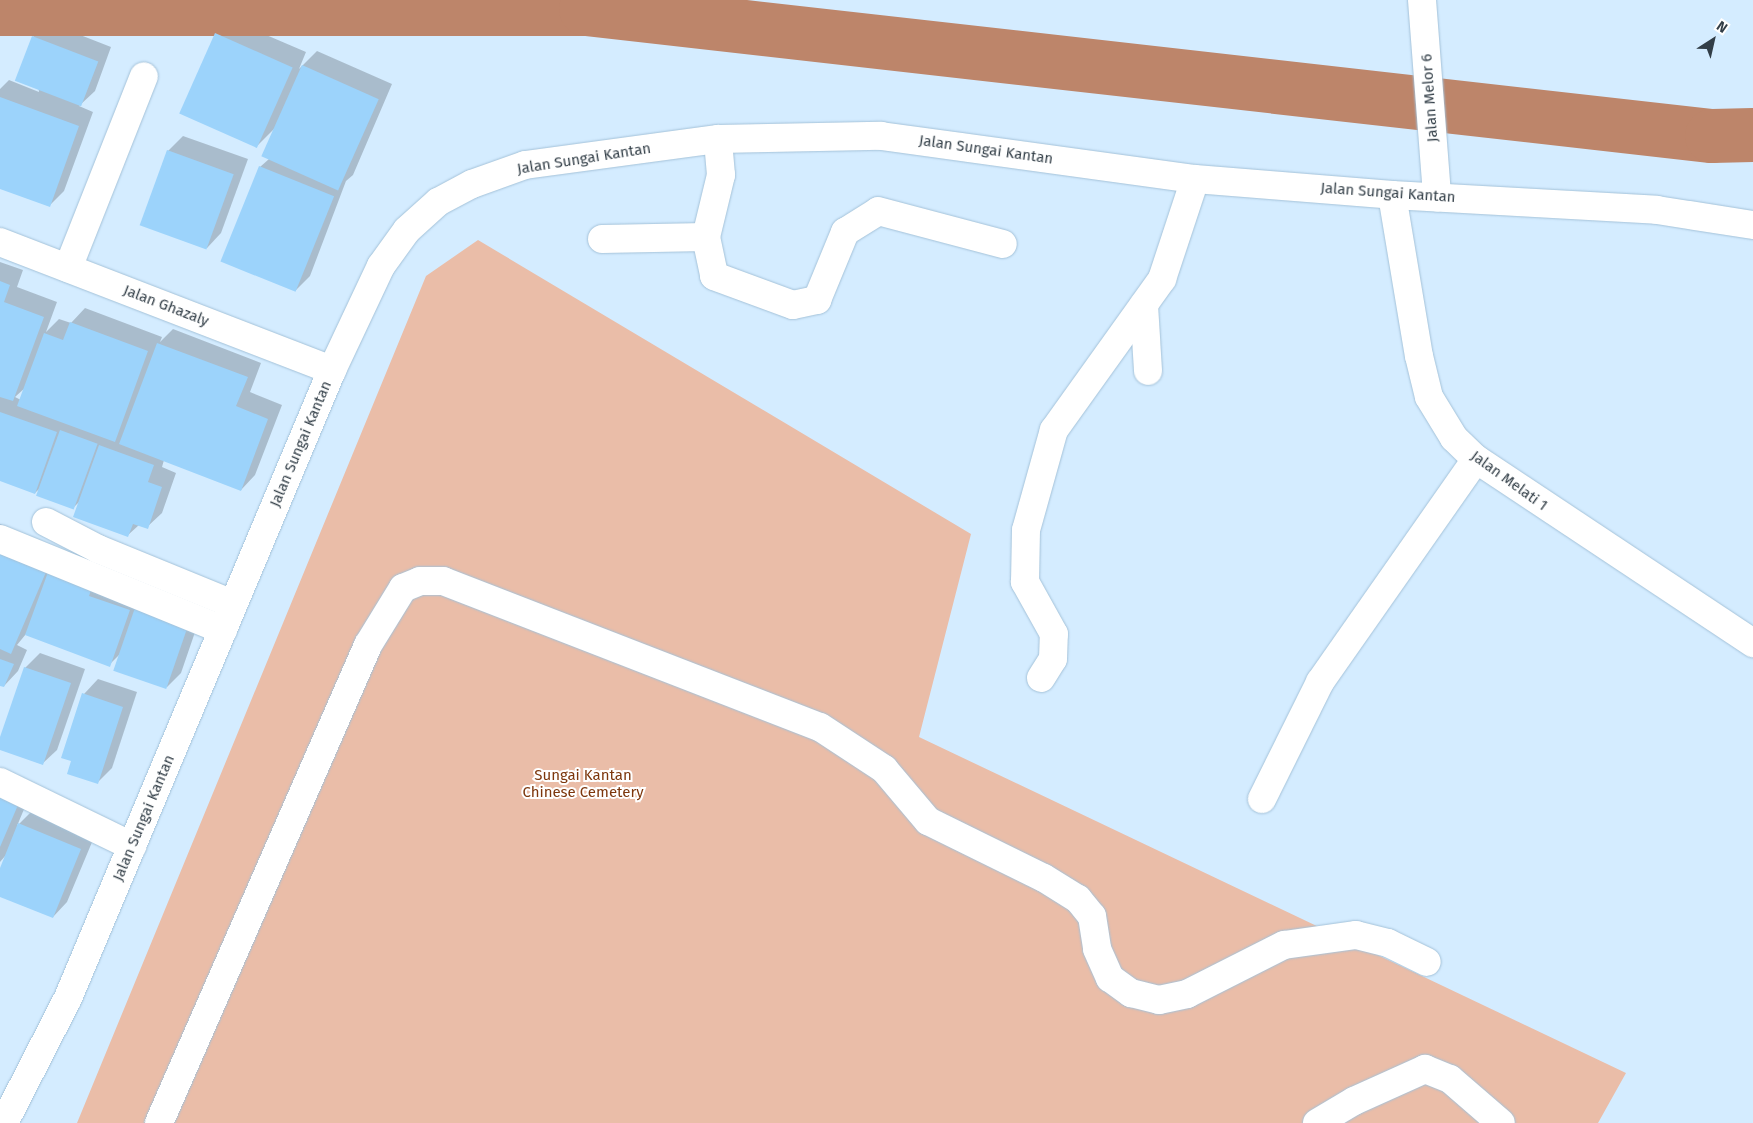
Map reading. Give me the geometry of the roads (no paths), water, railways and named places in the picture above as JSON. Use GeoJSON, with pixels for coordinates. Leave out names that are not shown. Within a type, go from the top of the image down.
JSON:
{"type":"FeatureCollection","features":[{"type":"Feature","properties":{"kind":"street","name":"Jalan Melor 6"},"geometry":{"type":"LineString","coordinates":[[1422,0],[1437,196]]}},
{"type":"Feature","properties":{"kind":"street"},"geometry":{"type":"LineString","coordinates":[[68,268],[144,76]]}},
{"type":"Feature","properties":{"kind":"street","name":"Jalan Sungai Kantan"},"geometry":{"type":"LineString","coordinates":[[4,1123],[68,998],[332,370],[381,266],[406,230],[438,202],[472,184],[525,165],[718,139],[881,136],[1195,179],[1392,195],[1437,196],[1657,210],[1753,225]]}},
{"type":"Feature","properties":{"kind":"street"},"geometry":{"type":"LineString","coordinates":[[718,139],[722,175],[706,237],[714,276],[793,305],[817,300],[844,232],[878,211],[1003,244]]}},
{"type":"Feature","properties":{"kind":"street"},"geometry":{"type":"LineString","coordinates":[[1041,678],[1053,659],[1054,634],[1025,582],[1026,530],[1054,430],[1162,279],[1195,179]]}},
{"type":"Feature","properties":{"kind":"street","name":"Jalan Melati 1"},"geometry":{"type":"LineString","coordinates":[[1392,195],[1419,356],[1429,397],[1454,438],[1476,459],[1753,643]]}},
{"type":"Feature","properties":{"kind":"street"},"geometry":{"type":"LineString","coordinates":[[602,239],[706,237]]}},
{"type":"Feature","properties":{"kind":"street","name":"Jalan Ghazaly"},"geometry":{"type":"LineString","coordinates":[[0,242],[332,370]]}},
{"type":"Feature","properties":{"kind":"street"},"geometry":{"type":"LineString","coordinates":[[1144,305],[1148,371]]}},
{"type":"Feature","properties":{"kind":"street"},"geometry":{"type":"LineString","coordinates":[[1262,799],[1320,682],[1476,459]]}},
{"type":"Feature","properties":{"kind":"street"},"geometry":{"type":"LineString","coordinates":[[46,522],[98,549],[233,604]]}},
{"type":"Feature","properties":{"kind":"street"},"geometry":{"type":"LineString","coordinates":[[0,539],[222,630]]}},
{"type":"Feature","properties":{"kind":"street"},"geometry":{"type":"LineString","coordinates":[[160,1123],[368,645],[404,588],[420,580],[443,581],[820,727],[884,769],[928,821],[1036,873],[1078,900],[1092,916],[1097,949],[1110,978],[1131,993],[1159,1000],[1187,994],[1284,945],[1356,935],[1388,943],[1427,962]]}},
{"type":"Feature","properties":{"kind":"street"},"geometry":{"type":"LineString","coordinates":[[0,782],[132,846]]}},
{"type":"Feature","properties":{"kind":"street"},"geometry":{"type":"LineString","coordinates":[[1317,1123],[1354,1101],[1425,1069],[1450,1078],[1502,1123]]}},
{"type":"Feature","properties":{"kind":"waterway"},"geometry":{"type":"LineString","coordinates":[[0,9],[586,9],[1712,136],[1753,135]]}},
{"type":"Feature","properties":{"kind":"park label","name":"Sungai Kantan Chinese Cemetery"},"geometry":{"type":"Point","coordinates":[583,784]}}]}
